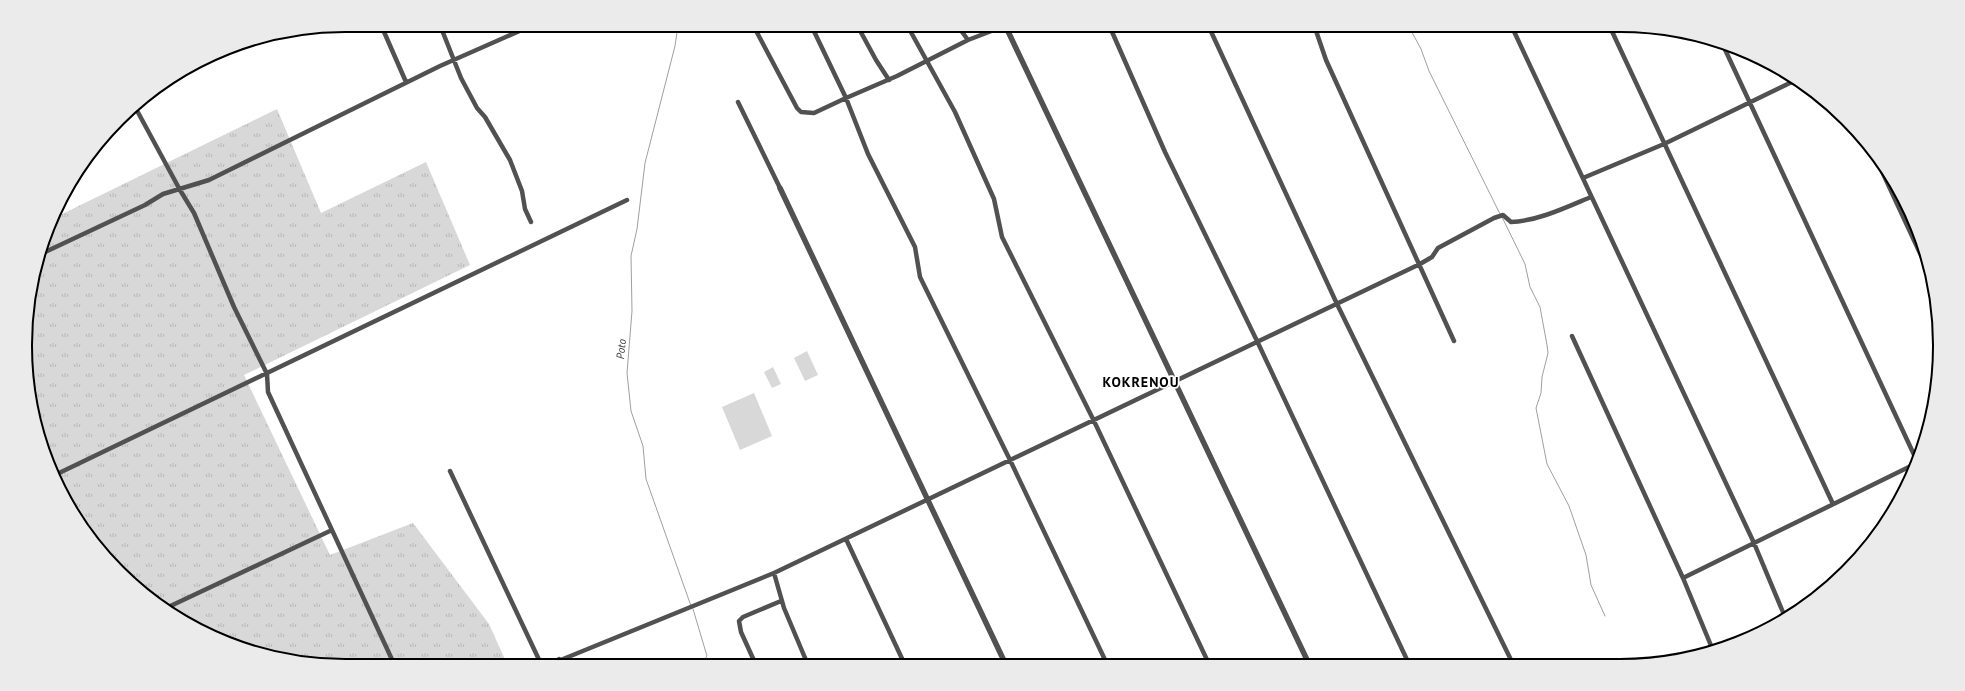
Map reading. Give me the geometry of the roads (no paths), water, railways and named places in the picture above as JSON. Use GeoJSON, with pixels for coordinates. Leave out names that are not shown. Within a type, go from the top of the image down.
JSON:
{"type":"FeatureCollection","features":[{"type":"Feature","properties":{"kind":"street"},"geometry":{"type":"LineString","coordinates":[[384,32],[406,82]]}},
{"type":"Feature","properties":{"kind":"street"},"geometry":{"type":"LineString","coordinates":[[443,32],[453,60],[477,108],[485,117],[510,160],[522,191],[525,209],[531,222]]}},
{"type":"Feature","properties":{"kind":"street"},"geometry":{"type":"LineString","coordinates":[[47,251],[144,205],[163,194],[209,180],[406,82],[517,32]]}},
{"type":"Feature","properties":{"kind":"street"},"geometry":{"type":"LineString","coordinates":[[757,32],[793,103],[801,112],[814,113],[889,80],[968,40],[988,32]]}},
{"type":"Feature","properties":{"kind":"street"},"geometry":{"type":"LineString","coordinates":[[814,32],[846,98],[868,154],[916,248],[920,277],[1010,460],[1105,659]]}},
{"type":"Feature","properties":{"kind":"street"},"geometry":{"type":"LineString","coordinates":[[861,32],[889,80]]}},
{"type":"Feature","properties":{"kind":"street"},"geometry":{"type":"LineString","coordinates":[[911,32],[928,60],[955,112],[994,199],[1002,237],[1094,421],[1207,659]]}},
{"type":"Feature","properties":{"kind":"street"},"geometry":{"type":"LineString","coordinates":[[963,32],[968,40]]}},
{"type":"Feature","properties":{"kind":"street"},"geometry":{"type":"LineString","coordinates":[[1009,32],[1307,659]]}},
{"type":"Feature","properties":{"kind":"street"},"geometry":{"type":"LineString","coordinates":[[1112,32],[1165,152],[1258,343],[1408,659]]}},
{"type":"Feature","properties":{"kind":"street"},"geometry":{"type":"LineString","coordinates":[[1211,32],[1337,304],[1510,659]]}},
{"type":"Feature","properties":{"kind":"street"},"geometry":{"type":"LineString","coordinates":[[1316,32],[1326,60],[1454,341]]}},
{"type":"Feature","properties":{"kind":"street"},"geometry":{"type":"LineString","coordinates":[[1514,32],[1754,543],[1783,613]]}},
{"type":"Feature","properties":{"kind":"street"},"geometry":{"type":"LineString","coordinates":[[1612,32],[1833,504]]}},
{"type":"Feature","properties":{"kind":"street"},"geometry":{"type":"LineString","coordinates":[[1726,51],[1913,453]]}},
{"type":"Feature","properties":{"kind":"street"},"geometry":{"type":"LineString","coordinates":[[1583,178],[1664,144],[1790,83]]}},
{"type":"Feature","properties":{"kind":"street"},"geometry":{"type":"LineString","coordinates":[[738,102],[1003,659]]}},
{"type":"Feature","properties":{"kind":"street"},"geometry":{"type":"LineString","coordinates":[[137,111],[194,213],[234,307],[267,374],[268,392],[392,659]]}},
{"type":"Feature","properties":{"kind":"street"},"geometry":{"type":"LineString","coordinates":[[1891,189],[1909,227]]}},
{"type":"Feature","properties":{"kind":"street"},"geometry":{"type":"LineString","coordinates":[[559,659],[774,573],[1258,343],[1420,264],[1432,257],[1438,248],[1494,218],[1503,215],[1511,222],[1526,220],[1562,209],[1591,196]]}},
{"type":"Feature","properties":{"kind":"street"},"geometry":{"type":"LineString","coordinates":[[59,473],[627,200]]}},
{"type":"Feature","properties":{"kind":"street"},"geometry":{"type":"LineString","coordinates":[[1572,336],[1683,578],[1711,645]]}},
{"type":"Feature","properties":{"kind":"street"},"geometry":{"type":"LineString","coordinates":[[1683,578],[1908,467]]}},
{"type":"Feature","properties":{"kind":"street"},"geometry":{"type":"LineString","coordinates":[[450,470],[539,659]]}},
{"type":"Feature","properties":{"kind":"street"},"geometry":{"type":"LineString","coordinates":[[171,606],[332,530]]}},
{"type":"Feature","properties":{"kind":"street"},"geometry":{"type":"LineString","coordinates":[[846,539],[902,659]]}},
{"type":"Feature","properties":{"kind":"street"},"geometry":{"type":"LineString","coordinates":[[774,573],[781,601],[805,659]]}},
{"type":"Feature","properties":{"kind":"street"},"geometry":{"type":"LineString","coordinates":[[753,659],[741,632],[739,621],[743,617],[781,601]]}},
{"type":"Feature","properties":{"kind":"waterway","name":"Poto"},"geometry":{"type":"LineString","coordinates":[[677,32],[675,46],[645,163],[637,229],[631,256],[632,311],[627,373],[631,411],[643,446],[646,479],[691,606]]}},
{"type":"Feature","properties":{"kind":"waterway"},"geometry":{"type":"LineString","coordinates":[[1412,32],[1421,49],[1429,71],[1500,214]]}},
{"type":"Feature","properties":{"kind":"waterway"},"geometry":{"type":"LineString","coordinates":[[1502,217],[1525,264],[1530,287],[1540,307],[1547,345],[1548,353],[1542,377],[1541,393],[1536,408],[1547,464],[1569,506],[1586,555],[1591,585],[1605,616]]}},
{"type":"Feature","properties":{"kind":"waterway","name":"Poto"},"geometry":{"type":"LineString","coordinates":[[693,609],[707,656],[705,659]]}},
{"type":"Feature","properties":{"kind":"district","name":"KOKRENOU"},"geometry":{"type":"Point","coordinates":[1141,382]}}]}
